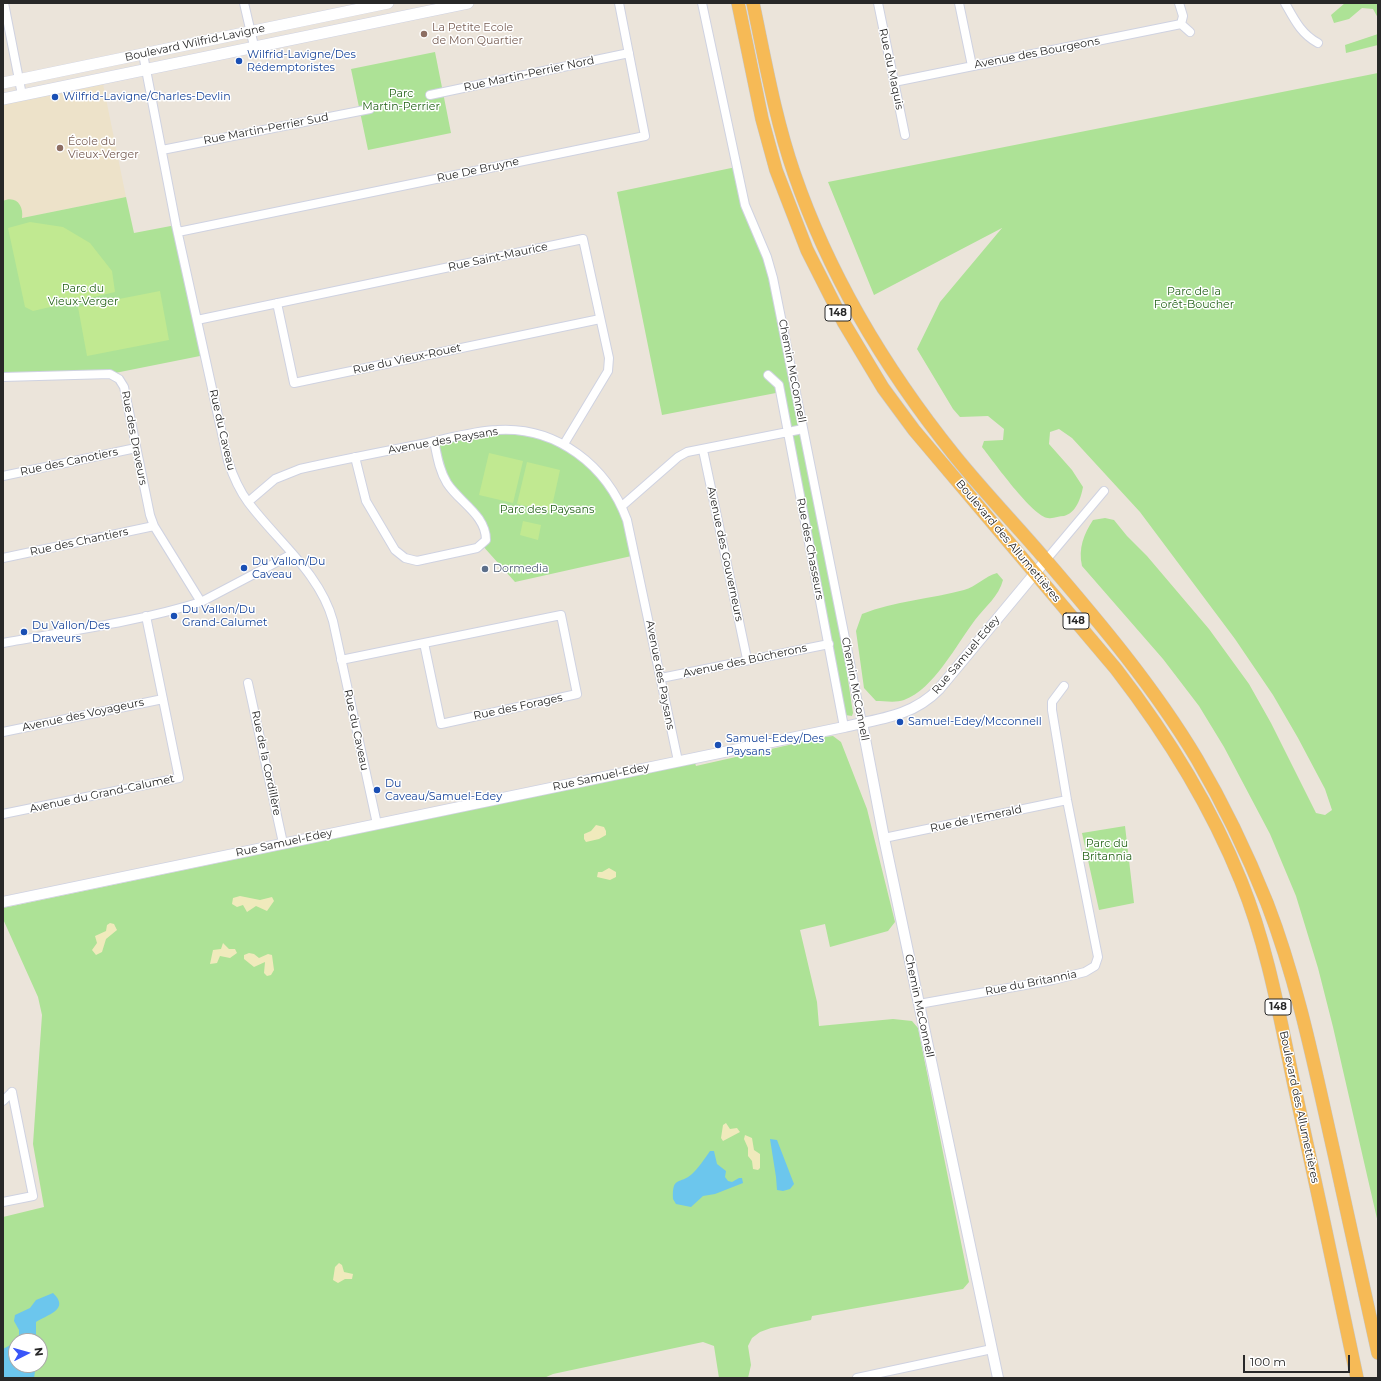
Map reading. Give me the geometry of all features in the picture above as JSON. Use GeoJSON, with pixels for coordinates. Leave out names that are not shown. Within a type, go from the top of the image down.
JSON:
{"type":"FeatureCollection","features":[{"type":"Feature","properties":{"kind":"highway","name":"Boulevard des Allumettières"},"geometry":{"type":"LineString","coordinates":[[738,3],[762,119],[776,170],[807,250],[826,290],[865,359],[910,424],[1116,669],[1166,738],[1187,771],[1210,813],[1242,884],[1255,920],[1276,996],[1357,1378]]}},
{"type":"Feature","properties":{"kind":"highway","name":"Boulevard des Allumettières"},"geometry":{"type":"LineString","coordinates":[[754,3],[773,96],[790,159],[820,242],[840,282],[878,350],[928,421],[958,460],[1046,560],[1122,651],[1178,728],[1222,804],[1256,876],[1282,948],[1313,1058],[1378,1353]]}},
{"type":"Feature","properties":{"kind":"main road","name":"Boulevard Wilfrid-Lavigne"},"geometry":{"type":"LineString","coordinates":[[3,83],[388,3]]}},
{"type":"Feature","properties":{"kind":"main road","name":"Boulevard Wilfrid-Lavigne"},"geometry":{"type":"LineString","coordinates":[[3,99],[468,3]]}},
{"type":"Feature","properties":{"kind":"street"},"geometry":{"type":"LineString","coordinates":[[4,3],[22,95]]}},
{"type":"Feature","properties":{"kind":"street"},"geometry":{"type":"LineString","coordinates":[[244,3],[254,46]]}},
{"type":"Feature","properties":{"kind":"street","name":"Rue De Bruyne"},"geometry":{"type":"LineString","coordinates":[[178,232],[645,136],[619,3]]}},
{"type":"Feature","properties":{"kind":"street","name":"Chemin McConnell"},"geometry":{"type":"LineString","coordinates":[[702,3],[745,206],[773,278],[884,838],[998,1378]]}},
{"type":"Feature","properties":{"kind":"street","name":"Rue du Maquis"},"geometry":{"type":"LineString","coordinates":[[878,3],[905,135]]}},
{"type":"Feature","properties":{"kind":"street"},"geometry":{"type":"LineString","coordinates":[[958,3],[972,66]]}},
{"type":"Feature","properties":{"kind":"street"},"geometry":{"type":"LineString","coordinates":[[1179,3],[1183,16],[1181,24],[1190,32]]}},
{"type":"Feature","properties":{"kind":"street"},"geometry":{"type":"LineString","coordinates":[[1285,3],[1300,29],[1307,36],[1318,43]]}},
{"type":"Feature","properties":{"kind":"street","name":"Avenue des Bourgeons"},"geometry":{"type":"LineString","coordinates":[[894,82],[1181,24]]}},
{"type":"Feature","properties":{"kind":"street","name":"Rue du Caveau"},"geometry":{"type":"LineString","coordinates":[[143,54],[178,232],[228,461],[233,476],[248,502],[313,579],[325,599],[333,621],[377,824]]}},
{"type":"Feature","properties":{"kind":"street","name":"Rue Martin-Perrier Nord"},"geometry":{"type":"LineString","coordinates":[[430,95],[629,54]]}},
{"type":"Feature","properties":{"kind":"street","name":"Rue Martin-Perrier Sud"},"geometry":{"type":"LineString","coordinates":[[162,150],[370,109]]}},
{"type":"Feature","properties":{"kind":"street","name":"Rue Saint-Maurice"},"geometry":{"type":"LineString","coordinates":[[197,320],[583,239],[609,358],[608,371],[564,444]]}},
{"type":"Feature","properties":{"kind":"street","name":"Rue du Vieux-Rouet"},"geometry":{"type":"LineString","coordinates":[[277,303],[294,383],[600,319]]}},
{"type":"Feature","properties":{"kind":"street","name":"Rue des Draveurs"},"geometry":{"type":"LineString","coordinates":[[3,376],[110,374],[119,379],[124,387],[150,515],[154,526],[202,602]]}},
{"type":"Feature","properties":{"kind":"street","name":"Rue des Chasseurs"},"geometry":{"type":"LineString","coordinates":[[768,375],[779,385],[844,727]]}},
{"type":"Feature","properties":{"kind":"street"},"geometry":{"type":"LineString","coordinates":[[622,506],[678,457],[687,452],[803,429]]}},
{"type":"Feature","properties":{"kind":"street","name":"Avenue des Paysans"},"geometry":{"type":"LineString","coordinates":[[248,502],[275,478],[287,473],[355,457],[478,432],[513,430],[546,436],[564,444],[594,466],[613,490],[622,506],[636,555],[678,761]]}},
{"type":"Feature","properties":{"kind":"street"},"geometry":{"type":"LineString","coordinates":[[355,457],[366,501],[395,550],[405,558],[417,561],[477,548],[486,540],[486,531],[482,522],[447,483],[441,471],[434,441]]}},
{"type":"Feature","properties":{"kind":"street","name":"Rue des Canotiers"},"geometry":{"type":"LineString","coordinates":[[3,476],[136,448]]}},
{"type":"Feature","properties":{"kind":"street","name":"Avenue des Gouverneurs"},"geometry":{"type":"LineString","coordinates":[[703,450],[747,659]]}},
{"type":"Feature","properties":{"kind":"street","name":"Rue Samuel-Edey"},"geometry":{"type":"LineString","coordinates":[[3,902],[844,727],[906,712],[931,697],[1104,491]]}},
{"type":"Feature","properties":{"kind":"street","name":"Rue des Chantiers"},"geometry":{"type":"LineString","coordinates":[[3,558],[154,526]]}},
{"type":"Feature","properties":{"kind":"street"},"geometry":{"type":"LineString","coordinates":[[3,643],[146,616],[202,602],[292,554]]}},
{"type":"Feature","properties":{"kind":"street","name":"Rue des Forages"},"geometry":{"type":"LineString","coordinates":[[341,660],[424,643],[561,615],[577,694],[441,724],[424,643]]}},
{"type":"Feature","properties":{"kind":"street","name":"Avenue du Grand-Calumet"},"geometry":{"type":"LineString","coordinates":[[3,814],[179,778],[146,616]]}},
{"type":"Feature","properties":{"kind":"street","name":"Avenue des Bûcherons"},"geometry":{"type":"LineString","coordinates":[[661,678],[747,659],[829,644]]}},
{"type":"Feature","properties":{"kind":"street","name":"Rue de la Cordillère"},"geometry":{"type":"LineString","coordinates":[[248,683],[283,843]]}},
{"type":"Feature","properties":{"kind":"street","name":"Rue du Britannia"},"geometry":{"type":"LineString","coordinates":[[919,1004],[1054,980],[1085,972],[1095,966],[1098,957],[1067,800],[1052,710],[1052,702],[1064,686]]}},
{"type":"Feature","properties":{"kind":"street","name":"Avenue des Voyageurs"},"geometry":{"type":"LineString","coordinates":[[3,732],[163,699]]}},
{"type":"Feature","properties":{"kind":"street","name":"Rue de l'Emerald"},"geometry":{"type":"LineString","coordinates":[[884,838],[1067,800]]}},
{"type":"Feature","properties":{"kind":"street"},"geometry":{"type":"LineString","coordinates":[[3,1090],[12,1092]]}},
{"type":"Feature","properties":{"kind":"street"},"geometry":{"type":"LineString","coordinates":[[3,1101],[12,1092]]}},
{"type":"Feature","properties":{"kind":"street"},"geometry":{"type":"LineString","coordinates":[[3,1202],[33,1196],[12,1092]]}},
{"type":"Feature","properties":{"kind":"street"},"geometry":{"type":"LineString","coordinates":[[857,1378],[992,1349]]}},
{"type":"Feature","properties":{"kind":"shaded area","name":"École du Vieux-Verger"},"geometry":{"type":"Polygon","coordinates":[[[102,79],[126,197],[3,222],[3,99],[102,79]]]}},
{"type":"Feature","properties":{"kind":"green space"},"geometry":{"type":"Polygon","coordinates":[[[1345,3],[1378,3],[1378,18],[1373,9],[1362,8],[1349,19],[1334,23],[1331,15],[1345,3]]]}},
{"type":"Feature","properties":{"kind":"green space"},"geometry":{"type":"Polygon","coordinates":[[[1378,34],[1378,45],[1346,53],[1345,45],[1378,34]]]}},
{"type":"Feature","properties":{"kind":"green space","name":"Parc Martin-Perrier"},"geometry":{"type":"Polygon","coordinates":[[[435,52],[451,133],[368,150],[351,69],[435,52]]]}},
{"type":"Feature","properties":{"kind":"green space","name":"Parc de la Forêt-Boucher"},"geometry":{"type":"Polygon","coordinates":[[[1378,73],[1378,1223],[1333,1027],[1318,968],[1296,896],[1270,834],[1224,747],[1199,706],[1163,659],[1082,566],[1081,547],[1093,520],[1105,518],[1114,520],[1127,536],[1147,556],[1209,629],[1249,684],[1271,723],[1316,813],[1325,815],[1332,810],[1325,789],[1273,695],[1235,639],[1140,512],[1072,438],[1059,429],[1050,432],[1049,444],[1072,470],[1083,487],[1081,496],[1072,512],[1064,516],[1048,518],[1041,515],[1023,499],[982,447],[984,441],[1003,440],[1004,429],[988,416],[960,417],[953,409],[917,349],[940,302],[1002,228],[874,295],[828,182],[1378,73]]]}},
{"type":"Feature","properties":{"kind":"green space"},"geometry":{"type":"Polygon","coordinates":[[[736,167],[767,257],[831,566],[853,713],[852,716],[845,715],[781,392],[662,415],[617,192],[736,167]]]}},
{"type":"Feature","properties":{"kind":"green space","name":"Parc du Vieux-Verger"},"geometry":{"type":"Polygon","coordinates":[[[126,197],[134,233],[176,225],[205,355],[110,374],[3,377],[3,201],[12,199],[18,203],[22,209],[22,218],[126,197]]]}},
{"type":"Feature","properties":{"kind":"green space"},"geometry":{"type":"Polygon","coordinates":[[[30,222],[63,227],[90,243],[112,271],[115,292],[33,311],[25,307],[8,228],[30,222]]]}},
{"type":"Feature","properties":{"kind":"green space"},"geometry":{"type":"Polygon","coordinates":[[[160,291],[169,340],[87,356],[78,307],[160,291]]]}},
{"type":"Feature","properties":{"kind":"green space","name":"Parc des Paysans"},"geometry":{"type":"Polygon","coordinates":[[[497,430],[564,444],[613,490],[636,555],[515,582],[482,545],[486,531],[447,483],[434,441],[497,430]]]}},
{"type":"Feature","properties":{"kind":"green space"},"geometry":{"type":"Polygon","coordinates":[[[489,453],[523,461],[513,503],[479,495],[489,453]]]}},
{"type":"Feature","properties":{"kind":"green space"},"geometry":{"type":"Polygon","coordinates":[[[527,462],[560,470],[551,511],[517,504],[527,462]]]}},
{"type":"Feature","properties":{"kind":"green space"},"geometry":{"type":"Polygon","coordinates":[[[523,521],[541,525],[538,540],[520,535],[523,521]]]}},
{"type":"Feature","properties":{"kind":"green space"},"geometry":{"type":"Polygon","coordinates":[[[997,573],[1003,580],[998,591],[975,620],[935,676],[915,694],[904,700],[894,702],[876,701],[864,688],[856,631],[862,614],[887,606],[968,589],[988,576],[997,573]]]}},
{"type":"Feature","properties":{"kind":"green space"},"geometry":{"type":"Polygon","coordinates":[[[833,736],[841,742],[867,809],[895,922],[888,931],[830,947],[825,924],[800,930],[817,1002],[819,1026],[893,1019],[912,1021],[918,1028],[969,1282],[963,1289],[812,1316],[811,1320],[771,1328],[760,1332],[752,1338],[748,1346],[751,1365],[748,1378],[719,1378],[714,1346],[703,1342],[553,1374],[544,1378],[3,1378],[3,1217],[44,1207],[33,1144],[42,1015],[38,997],[3,919],[3,908],[695,763],[696,766],[824,737],[833,736]]]}},
{"type":"Feature","properties":{"kind":"green space","name":"Parc du Britannia"},"geometry":{"type":"Polygon","coordinates":[[[1125,826],[1134,903],[1099,910],[1082,833],[1125,826]]]}},
{"type":"Feature","properties":{"kind":"sand"},"geometry":{"type":"Polygon","coordinates":[[[596,825],[604,827],[606,835],[599,839],[586,842],[584,839],[584,834],[591,831],[596,825]]]}},
{"type":"Feature","properties":{"kind":"sand"},"geometry":{"type":"Polygon","coordinates":[[[609,868],[616,872],[616,877],[610,880],[597,877],[598,872],[602,872],[609,868]]]}},
{"type":"Feature","properties":{"kind":"sand"},"geometry":{"type":"Polygon","coordinates":[[[240,896],[260,900],[272,897],[274,901],[267,911],[256,906],[247,912],[243,905],[237,907],[232,904],[233,898],[240,896]]]}},
{"type":"Feature","properties":{"kind":"sand"},"geometry":{"type":"Polygon","coordinates":[[[110,923],[114,924],[117,930],[106,939],[102,952],[96,955],[92,950],[97,943],[95,936],[106,931],[107,925],[110,923]]]}},
{"type":"Feature","properties":{"kind":"sand"},"geometry":{"type":"Polygon","coordinates":[[[223,943],[229,949],[235,949],[237,953],[230,958],[220,956],[217,963],[210,964],[213,950],[221,949],[223,943]]]}},
{"type":"Feature","properties":{"kind":"sand"},"geometry":{"type":"Polygon","coordinates":[[[249,953],[254,954],[259,958],[268,954],[272,955],[274,970],[271,975],[267,976],[264,973],[265,962],[254,967],[244,959],[244,955],[249,953]]]}},
{"type":"Feature","properties":{"kind":"sand"},"geometry":{"type":"Polygon","coordinates":[[[726,1123],[730,1129],[737,1128],[740,1132],[723,1141],[721,1138],[723,1125],[726,1123]]]}},
{"type":"Feature","properties":{"kind":"sand"},"geometry":{"type":"Polygon","coordinates":[[[745,1135],[752,1138],[754,1150],[760,1154],[760,1168],[758,1170],[753,1169],[752,1161],[748,1156],[748,1148],[744,1139],[745,1135]]]}},
{"type":"Feature","properties":{"kind":"sand"},"geometry":{"type":"Polygon","coordinates":[[[339,1263],[342,1265],[344,1272],[353,1274],[352,1279],[345,1279],[338,1283],[333,1280],[335,1267],[339,1263]]]}},
{"type":"Feature","properties":{"kind":"water"},"geometry":{"type":"Polygon","coordinates":[[[770,1139],[777,1140],[794,1184],[790,1189],[783,1191],[777,1190],[770,1139]]]}},
{"type":"Feature","properties":{"kind":"water"},"geometry":{"type":"Polygon","coordinates":[[[710,1151],[714,1151],[717,1164],[726,1171],[725,1177],[728,1181],[732,1182],[742,1178],[743,1183],[715,1194],[703,1196],[691,1207],[676,1204],[673,1199],[675,1183],[688,1177],[694,1172],[710,1151]]]}},
{"type":"Feature","properties":{"kind":"water"},"geometry":{"type":"Polygon","coordinates":[[[53,1293],[58,1299],[58,1308],[51,1314],[36,1322],[36,1333],[19,1333],[14,1321],[15,1315],[30,1308],[36,1300],[53,1293]]]}},
{"type":"Feature","properties":{"kind":"water"},"geometry":{"type":"Polygon","coordinates":[[[8,1346],[8,1373],[35,1373],[34,1378],[3,1378],[3,1349],[8,1346]]]}},
{"type":"Feature","properties":{"kind":"place","name":"La Petite Ecole de Mon Quartier"},"geometry":{"type":"Point","coordinates":[424,34]}},
{"type":"Feature","properties":{"kind":"place","name":"Wilfrid-Lavigne/Des Rédemptoristes"},"geometry":{"type":"Point","coordinates":[239,61]}},
{"type":"Feature","properties":{"kind":"place","name":"Wilfrid-Lavigne/Charles-Devlin"},"geometry":{"type":"Point","coordinates":[55,97]}},
{"type":"Feature","properties":{"kind":"place","name":"École du Vieux-Verger"},"geometry":{"type":"Point","coordinates":[60,148]}},
{"type":"Feature","properties":{"kind":"place","name":"Du Vallon/Du Caveau"},"geometry":{"type":"Point","coordinates":[244,568]}},
{"type":"Feature","properties":{"kind":"place","name":"Dormedia"},"geometry":{"type":"Point","coordinates":[485,569]}},
{"type":"Feature","properties":{"kind":"place","name":"Du Vallon/Du Grand-Calumet"},"geometry":{"type":"Point","coordinates":[174,616]}},
{"type":"Feature","properties":{"kind":"place","name":"Du Vallon/Des Draveurs"},"geometry":{"type":"Point","coordinates":[24,632]}},
{"type":"Feature","properties":{"kind":"place","name":"Samuel-Edey/Mcconnell"},"geometry":{"type":"Point","coordinates":[900,722]}},
{"type":"Feature","properties":{"kind":"place","name":"Samuel-Edey/Des Paysans"},"geometry":{"type":"Point","coordinates":[718,745]}},
{"type":"Feature","properties":{"kind":"place","name":"Du Caveau/Samuel-Edey"},"geometry":{"type":"Point","coordinates":[377,790]}}]}
